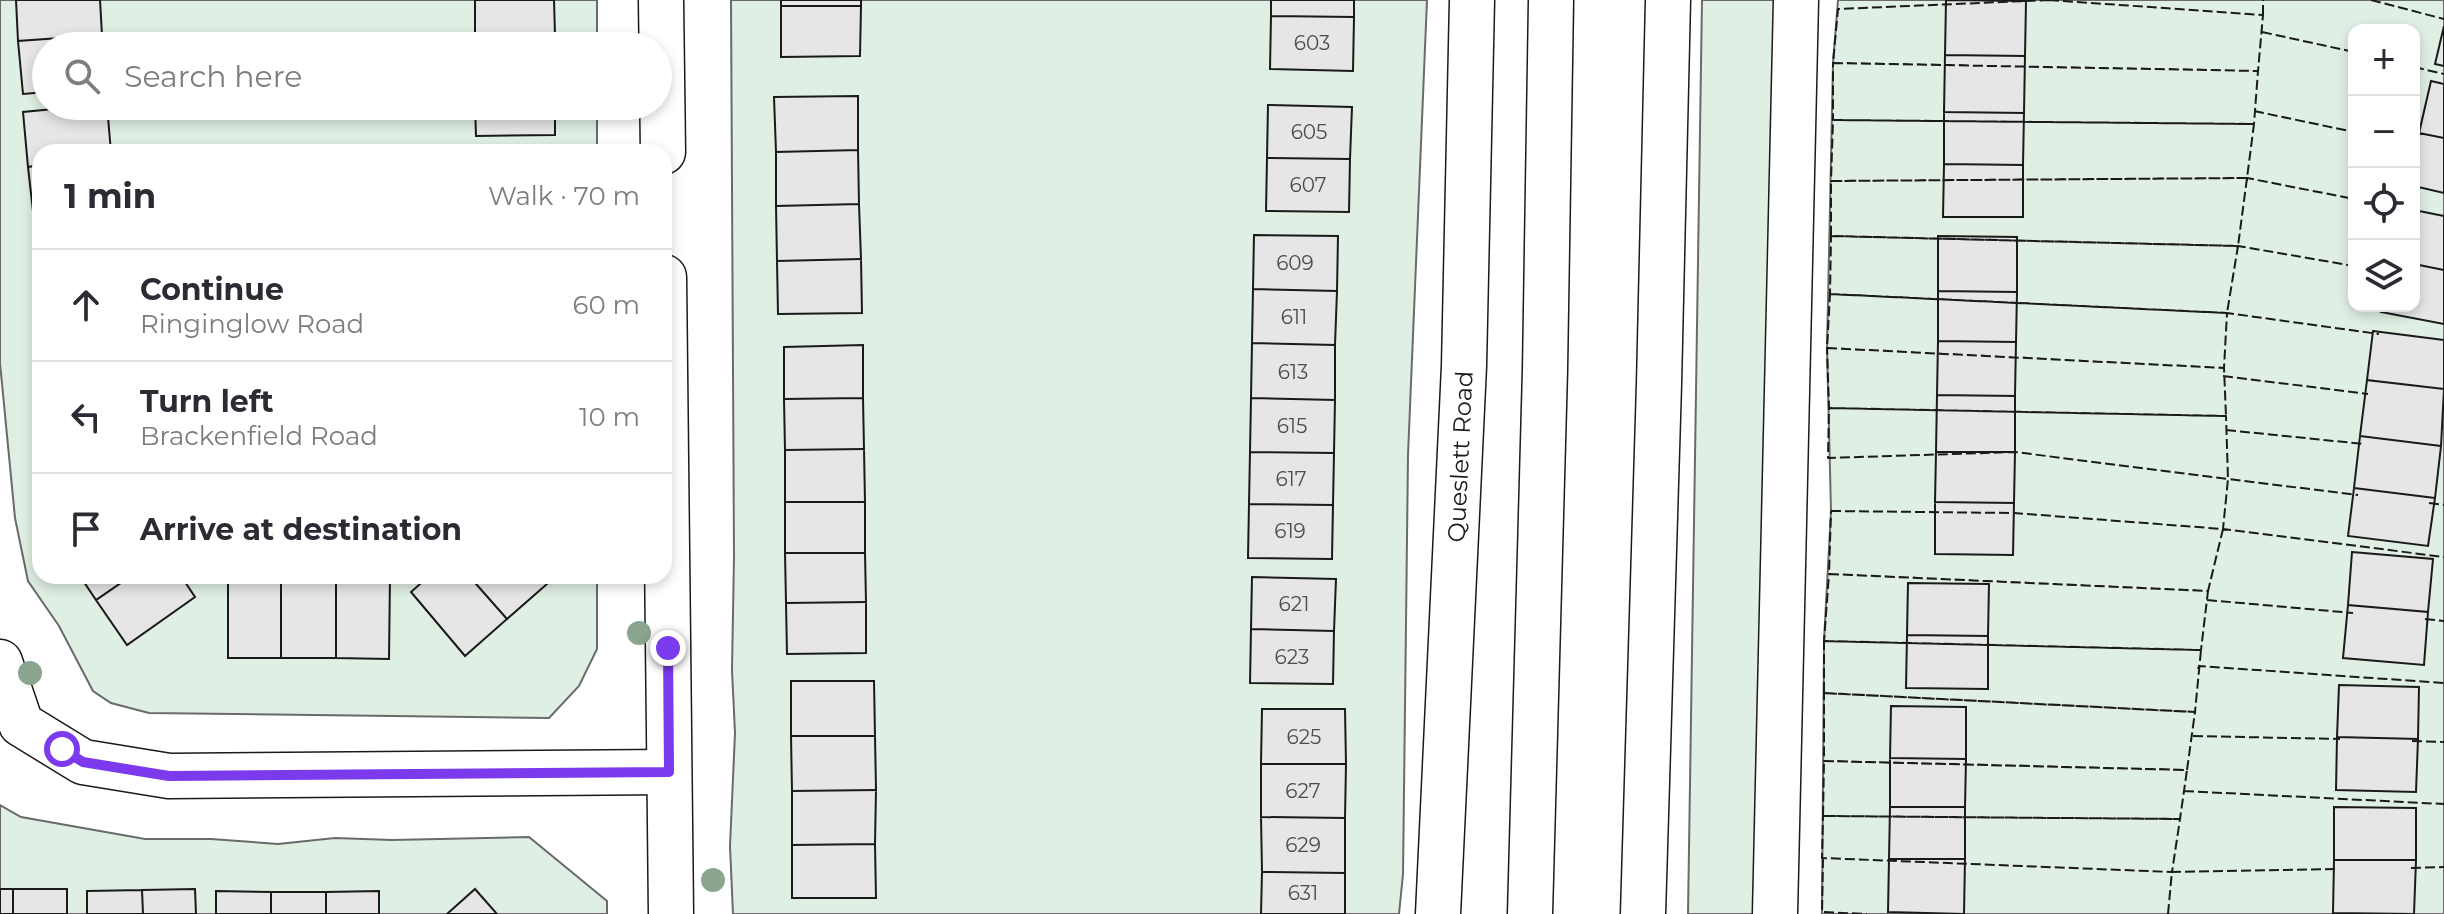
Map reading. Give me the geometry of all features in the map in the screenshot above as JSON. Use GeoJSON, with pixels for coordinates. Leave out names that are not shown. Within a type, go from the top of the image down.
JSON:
{"type":"FeatureCollection","features":[{"type":"Feature","properties":{"kind":"main road"},"geometry":{"type":"LineString","coordinates":[[661,0],[661,32]]}},
{"type":"Feature","properties":{"kind":"main road","name":"Queslett Road"},"geometry":{"type":"LineString","coordinates":[[1438,914],[1464,366],[1472,0]]}},
{"type":"Feature","properties":{"kind":"main road"},"geometry":{"type":"LineString","coordinates":[[1530,914],[1545,370],[1551,0]]}},
{"type":"Feature","properties":{"kind":"main road"},"geometry":{"type":"LineString","coordinates":[[1643,914],[1668,0]]}},
{"type":"Feature","properties":{"kind":"main road"},"geometry":{"type":"LineString","coordinates":[[1775,914],[1796,0]]}},
{"type":"Feature","properties":{"kind":"main road"},"geometry":{"type":"LineString","coordinates":[[663,120],[663,144]]}},
{"type":"Feature","properties":{"kind":"main road"},"geometry":{"type":"LineString","coordinates":[[667,584],[671,914]]}},
{"type":"Feature","properties":{"kind":"main road"},"geometry":{"type":"LineString","coordinates":[[0,662],[21,724],[83,762],[169,776],[669,772]]}},
{"type":"Feature","properties":{"kind":"green space"},"geometry":{"type":"Polygon","coordinates":[[[0,0],[597,0],[597,32],[32,32],[32,120],[597,120],[597,144],[32,144],[32,584],[597,584],[597,649],[579,686],[549,718],[149,713],[111,703],[93,691],[59,626],[28,581],[15,518],[0,363],[0,0]]]}},
{"type":"Feature","properties":{"kind":"green space"},"geometry":{"type":"Polygon","coordinates":[[[731,0],[1427,0],[1408,455],[1403,874],[1399,914],[733,914],[730,846],[735,733],[732,670],[731,0]]]}},
{"type":"Feature","properties":{"kind":"green space"},"geometry":{"type":"Polygon","coordinates":[[[1702,0],[1775,0],[1757,914],[1688,914],[1702,0]]]}},
{"type":"Feature","properties":{"kind":"green space"},"geometry":{"type":"Polygon","coordinates":[[[1838,0],[2444,0],[2444,914],[1822,914],[1824,641],[1831,511],[1827,348],[1833,63],[1838,0]]]}},
{"type":"Feature","properties":{"kind":"green space"},"geometry":{"type":"Polygon","coordinates":[[[0,805],[21,817],[145,839],[211,839],[278,844],[335,838],[529,837],[607,901],[607,914],[0,914],[0,805]]]}},
{"type":"Feature","properties":{"kind":"building"},"geometry":{"type":"Polygon","coordinates":[[[16,0],[100,0],[102,32],[32,32],[32,40],[18,41],[16,0]]]}},
{"type":"Feature","properties":{"kind":"building"},"geometry":{"type":"Polygon","coordinates":[[[475,0],[554,0],[555,32],[475,32],[475,0]]]}},
{"type":"Feature","properties":{"kind":"building"},"geometry":{"type":"Polygon","coordinates":[[[781,0],[861,0],[861,6],[781,6],[781,0]]]}},
{"type":"Feature","properties":{"kind":"building"},"geometry":{"type":"Polygon","coordinates":[[[1271,0],[1354,0],[1354,17],[1271,16],[1271,0]]]}},
{"type":"Feature","properties":{"kind":"building"},"geometry":{"type":"Polygon","coordinates":[[[1946,0],[2026,1],[2025,56],[1945,55],[1946,0]]]}},
{"type":"Feature","properties":{"kind":"building"},"geometry":{"type":"Polygon","coordinates":[[[781,6],[861,6],[860,56],[781,57],[781,6]]]}},
{"type":"Feature","properties":{"kind":"building"},"geometry":{"type":"Polygon","coordinates":[[[1271,16],[1354,17],[1353,71],[1270,69],[1271,16]]]}},
{"type":"Feature","properties":{"kind":"building"},"geometry":{"type":"Polygon","coordinates":[[[2444,26],[2444,66],[2435,64],[2444,26]]]}},
{"type":"Feature","properties":{"kind":"building"},"geometry":{"type":"Polygon","coordinates":[[[32,40],[32,93],[23,94],[18,41],[32,40]]]}},
{"type":"Feature","properties":{"kind":"building"},"geometry":{"type":"Polygon","coordinates":[[[1945,55],[2025,56],[2024,113],[1944,112],[1945,55]]]}},
{"type":"Feature","properties":{"kind":"building"},"geometry":{"type":"Polygon","coordinates":[[[2431,81],[2444,84],[2444,138],[2420,133],[2431,81]]]}},
{"type":"Feature","properties":{"kind":"building"},"geometry":{"type":"Polygon","coordinates":[[[858,96],[858,150],[776,152],[774,97],[858,96]]]}},
{"type":"Feature","properties":{"kind":"building"},"geometry":{"type":"Polygon","coordinates":[[[1268,105],[1352,107],[1350,159],[1267,158],[1268,105]]]}},
{"type":"Feature","properties":{"kind":"building"},"geometry":{"type":"Polygon","coordinates":[[[32,111],[32,120],[108,120],[110,144],[32,144],[32,166],[28,167],[23,112],[32,111]]]}},
{"type":"Feature","properties":{"kind":"building"},"geometry":{"type":"Polygon","coordinates":[[[1944,112],[2024,113],[2023,165],[1944,164],[1944,112]]]}},
{"type":"Feature","properties":{"kind":"building"},"geometry":{"type":"Polygon","coordinates":[[[475,120],[555,120],[555,135],[476,136],[475,120]]]}},
{"type":"Feature","properties":{"kind":"building"},"geometry":{"type":"Polygon","coordinates":[[[2420,133],[2444,138],[2444,193],[2420,187],[2420,133]]]}},
{"type":"Feature","properties":{"kind":"building"},"geometry":{"type":"Polygon","coordinates":[[[858,150],[859,204],[776,206],[776,152],[858,150]]]}},
{"type":"Feature","properties":{"kind":"building"},"geometry":{"type":"Polygon","coordinates":[[[1267,158],[1350,159],[1349,212],[1266,211],[1267,158]]]}},
{"type":"Feature","properties":{"kind":"building"},"geometry":{"type":"Polygon","coordinates":[[[1944,164],[2023,165],[2023,217],[1943,217],[1944,164]]]}},
{"type":"Feature","properties":{"kind":"building"},"geometry":{"type":"Polygon","coordinates":[[[32,166],[32,202],[28,167],[32,166]]]}},
{"type":"Feature","properties":{"kind":"building"},"geometry":{"type":"Polygon","coordinates":[[[859,204],[861,259],[777,261],[776,206],[859,204]]]}},
{"type":"Feature","properties":{"kind":"building"},"geometry":{"type":"Polygon","coordinates":[[[2420,211],[2444,216],[2444,270],[2420,265],[2420,211]]]}},
{"type":"Feature","properties":{"kind":"building"},"geometry":{"type":"Polygon","coordinates":[[[1254,235],[1338,236],[1337,291],[1253,289],[1254,235]]]}},
{"type":"Feature","properties":{"kind":"building"},"geometry":{"type":"Polygon","coordinates":[[[1938,236],[2017,237],[2017,292],[1938,291],[1938,236]]]}},
{"type":"Feature","properties":{"kind":"building"},"geometry":{"type":"Polygon","coordinates":[[[861,259],[862,313],[778,314],[777,261],[861,259]]]}},
{"type":"Feature","properties":{"kind":"building"},"geometry":{"type":"Polygon","coordinates":[[[2420,265],[2444,270],[2444,324],[2381,312],[2420,312],[2420,265]]]}},
{"type":"Feature","properties":{"kind":"building"},"geometry":{"type":"Polygon","coordinates":[[[1253,289],[1337,291],[1335,345],[1252,343],[1253,289]]]}},
{"type":"Feature","properties":{"kind":"building"},"geometry":{"type":"Polygon","coordinates":[[[1938,291],[2017,292],[2016,342],[1938,341],[1938,291]]]}},
{"type":"Feature","properties":{"kind":"building"},"geometry":{"type":"Polygon","coordinates":[[[2373,331],[2444,340],[2444,389],[2367,380],[2373,331]]]}},
{"type":"Feature","properties":{"kind":"building"},"geometry":{"type":"Polygon","coordinates":[[[1938,341],[2016,342],[2015,396],[1937,395],[1938,341]]]}},
{"type":"Feature","properties":{"kind":"building"},"geometry":{"type":"Polygon","coordinates":[[[1252,343],[1335,345],[1335,400],[1251,398],[1252,343]]]}},
{"type":"Feature","properties":{"kind":"building"},"geometry":{"type":"Polygon","coordinates":[[[863,345],[863,398],[784,399],[784,347],[863,345]]]}},
{"type":"Feature","properties":{"kind":"building"},"geometry":{"type":"Polygon","coordinates":[[[2367,380],[2444,389],[2441,446],[2360,436],[2367,380]]]}},
{"type":"Feature","properties":{"kind":"building"},"geometry":{"type":"Polygon","coordinates":[[[1937,395],[2015,396],[2015,452],[1936,452],[1937,395]]]}},
{"type":"Feature","properties":{"kind":"building"},"geometry":{"type":"Polygon","coordinates":[[[863,398],[864,449],[785,450],[784,399],[863,398]]]}},
{"type":"Feature","properties":{"kind":"building"},"geometry":{"type":"Polygon","coordinates":[[[1251,398],[1335,400],[1334,453],[1250,452],[1251,398]]]}},
{"type":"Feature","properties":{"kind":"building"},"geometry":{"type":"Polygon","coordinates":[[[2360,436],[2441,446],[2435,498],[2354,488],[2360,436]]]}},
{"type":"Feature","properties":{"kind":"building"},"geometry":{"type":"Polygon","coordinates":[[[864,449],[865,502],[785,502],[785,450],[864,449]]]}},
{"type":"Feature","properties":{"kind":"building"},"geometry":{"type":"Polygon","coordinates":[[[1250,452],[1334,453],[1333,505],[1249,504],[1250,452]]]}},
{"type":"Feature","properties":{"kind":"building"},"geometry":{"type":"Polygon","coordinates":[[[1936,452],[2015,452],[2014,503],[1935,502],[1936,452]]]}},
{"type":"Feature","properties":{"kind":"building"},"geometry":{"type":"Polygon","coordinates":[[[2354,488],[2435,498],[2428,546],[2348,536],[2354,488]]]}},
{"type":"Feature","properties":{"kind":"building"},"geometry":{"type":"Polygon","coordinates":[[[785,502],[865,502],[865,553],[785,553],[785,502]]]}},
{"type":"Feature","properties":{"kind":"building"},"geometry":{"type":"Polygon","coordinates":[[[1935,502],[2014,503],[2013,555],[1935,554],[1935,502]]]}},
{"type":"Feature","properties":{"kind":"building"},"geometry":{"type":"Polygon","coordinates":[[[1249,504],[1333,505],[1332,559],[1248,558],[1249,504]]]}},
{"type":"Feature","properties":{"kind":"building"},"geometry":{"type":"Polygon","coordinates":[[[2352,552],[2433,559],[2428,612],[2348,605],[2352,552]]]}},
{"type":"Feature","properties":{"kind":"building"},"geometry":{"type":"Polygon","coordinates":[[[785,553],[865,553],[866,602],[786,603],[785,553]]]}},
{"type":"Feature","properties":{"kind":"building"},"geometry":{"type":"Polygon","coordinates":[[[1252,577],[1336,579],[1334,631],[1251,629],[1252,577]]]}},
{"type":"Feature","properties":{"kind":"building"},"geometry":{"type":"Polygon","coordinates":[[[1908,583],[1989,584],[1988,636],[1907,635],[1908,583]]]}},
{"type":"Feature","properties":{"kind":"building"},"geometry":{"type":"Polygon","coordinates":[[[85,584],[119,584],[96,600],[85,584]]]}},
{"type":"Feature","properties":{"kind":"building"},"geometry":{"type":"Polygon","coordinates":[[[119,584],[186,584],[195,597],[127,645],[96,600],[119,584]]]}},
{"type":"Feature","properties":{"kind":"building"},"geometry":{"type":"Polygon","coordinates":[[[228,584],[281,584],[281,658],[228,658],[228,584]]]}},
{"type":"Feature","properties":{"kind":"building"},"geometry":{"type":"Polygon","coordinates":[[[281,584],[336,584],[336,658],[281,658],[281,584]]]}},
{"type":"Feature","properties":{"kind":"building"},"geometry":{"type":"Polygon","coordinates":[[[336,584],[390,584],[389,659],[336,658],[336,584]]]}},
{"type":"Feature","properties":{"kind":"building"},"geometry":{"type":"Polygon","coordinates":[[[420,584],[476,584],[507,619],[465,656],[411,592],[420,584]]]}},
{"type":"Feature","properties":{"kind":"building"},"geometry":{"type":"Polygon","coordinates":[[[476,584],[547,584],[507,619],[476,584]]]}},
{"type":"Feature","properties":{"kind":"building"},"geometry":{"type":"Polygon","coordinates":[[[866,602],[866,653],[787,654],[786,603],[866,602]]]}},
{"type":"Feature","properties":{"kind":"building"},"geometry":{"type":"Polygon","coordinates":[[[2348,605],[2428,612],[2424,665],[2343,658],[2348,605]]]}},
{"type":"Feature","properties":{"kind":"building"},"geometry":{"type":"Polygon","coordinates":[[[1251,629],[1334,631],[1333,684],[1250,683],[1251,629]]]}},
{"type":"Feature","properties":{"kind":"building"},"geometry":{"type":"Polygon","coordinates":[[[1907,635],[1988,636],[1988,689],[1906,688],[1907,635]]]}},
{"type":"Feature","properties":{"kind":"building"},"geometry":{"type":"Polygon","coordinates":[[[791,681],[874,681],[875,736],[791,736],[791,681]]]}},
{"type":"Feature","properties":{"kind":"building"},"geometry":{"type":"Polygon","coordinates":[[[2339,685],[2419,687],[2418,739],[2337,737],[2339,685]]]}},
{"type":"Feature","properties":{"kind":"building"},"geometry":{"type":"Polygon","coordinates":[[[1891,706],[1966,707],[1966,759],[1890,758],[1891,706]]]}},
{"type":"Feature","properties":{"kind":"building"},"geometry":{"type":"Polygon","coordinates":[[[1262,709],[1345,709],[1346,764],[1261,764],[1262,709]]]}},
{"type":"Feature","properties":{"kind":"building"},"geometry":{"type":"Polygon","coordinates":[[[791,736],[875,736],[876,790],[792,791],[791,736]]]}},
{"type":"Feature","properties":{"kind":"building"},"geometry":{"type":"Polygon","coordinates":[[[2337,737],[2418,739],[2416,792],[2336,790],[2337,737]]]}},
{"type":"Feature","properties":{"kind":"building"},"geometry":{"type":"Polygon","coordinates":[[[1890,758],[1966,759],[1965,807],[1890,807],[1890,758]]]}},
{"type":"Feature","properties":{"kind":"building"},"geometry":{"type":"Polygon","coordinates":[[[1261,764],[1346,764],[1345,818],[1261,817],[1261,764]]]}},
{"type":"Feature","properties":{"kind":"building"},"geometry":{"type":"Polygon","coordinates":[[[876,790],[875,844],[792,845],[792,791],[876,790]]]}},
{"type":"Feature","properties":{"kind":"building"},"geometry":{"type":"Polygon","coordinates":[[[1890,807],[1965,807],[1965,859],[1889,859],[1890,807]]]}},
{"type":"Feature","properties":{"kind":"building"},"geometry":{"type":"Polygon","coordinates":[[[2334,807],[2416,808],[2416,860],[2334,860],[2334,807]]]}},
{"type":"Feature","properties":{"kind":"building"},"geometry":{"type":"Polygon","coordinates":[[[1261,817],[1345,818],[1345,873],[1262,872],[1261,817]]]}},
{"type":"Feature","properties":{"kind":"building"},"geometry":{"type":"Polygon","coordinates":[[[875,844],[876,898],[792,898],[792,845],[875,844]]]}},
{"type":"Feature","properties":{"kind":"building"},"geometry":{"type":"Polygon","coordinates":[[[1889,859],[1965,859],[1964,914],[1888,912],[1889,859]]]}},
{"type":"Feature","properties":{"kind":"building"},"geometry":{"type":"Polygon","coordinates":[[[2334,860],[2416,860],[2414,914],[2333,913],[2334,860]]]}},
{"type":"Feature","properties":{"kind":"building"},"geometry":{"type":"Polygon","coordinates":[[[1262,872],[1345,873],[1345,914],[1261,914],[1262,872]]]}},
{"type":"Feature","properties":{"kind":"building"},"geometry":{"type":"Polygon","coordinates":[[[0,889],[13,889],[13,914],[0,914],[0,889]]]}},
{"type":"Feature","properties":{"kind":"building"},"geometry":{"type":"Polygon","coordinates":[[[13,889],[67,889],[67,914],[13,914],[13,889]]]}},
{"type":"Feature","properties":{"kind":"building"},"geometry":{"type":"Polygon","coordinates":[[[195,889],[196,914],[143,914],[142,890],[195,889]]]}},
{"type":"Feature","properties":{"kind":"building"},"geometry":{"type":"Polygon","coordinates":[[[475,889],[497,914],[447,914],[475,889]]]}},
{"type":"Feature","properties":{"kind":"building"},"geometry":{"type":"Polygon","coordinates":[[[142,890],[143,914],[87,914],[87,891],[142,890]]]}},
{"type":"Feature","properties":{"kind":"building"},"geometry":{"type":"Polygon","coordinates":[[[216,891],[271,892],[271,914],[216,914],[216,891]]]}},
{"type":"Feature","properties":{"kind":"building"},"geometry":{"type":"Polygon","coordinates":[[[379,891],[379,914],[326,914],[326,892],[379,891]]]}},
{"type":"Feature","properties":{"kind":"building"},"geometry":{"type":"Polygon","coordinates":[[[271,892],[326,892],[326,914],[271,914],[271,892]]]}},
{"type":"Feature","properties":{"kind":"fence"},"geometry":{"type":"LineString","coordinates":[[2049,0],[2263,15],[2258,71],[1833,63],[1838,9],[2049,0]]}},
{"type":"Feature","properties":{"kind":"fence"},"geometry":{"type":"LineString","coordinates":[[2263,0],[2263,15]]}},
{"type":"Feature","properties":{"kind":"fence"},"geometry":{"type":"LineString","coordinates":[[2371,0],[2444,19]]}},
{"type":"Feature","properties":{"kind":"fence"},"geometry":{"type":"LineString","coordinates":[[2262,32],[2348,51]]}},
{"type":"Feature","properties":{"kind":"fence"},"geometry":{"type":"LineString","coordinates":[[1833,63],[2258,71],[2254,124],[1833,120],[1833,63]]}},
{"type":"Feature","properties":{"kind":"fence"},"geometry":{"type":"LineString","coordinates":[[2420,68],[2444,74]]}},
{"type":"Feature","properties":{"kind":"fence"},"geometry":{"type":"LineString","coordinates":[[2254,111],[2348,131]]}},
{"type":"Feature","properties":{"kind":"fence"},"geometry":{"type":"LineString","coordinates":[[1833,120],[2254,124],[2247,178],[1831,181],[1833,120]]}},
{"type":"Feature","properties":{"kind":"fence"},"geometry":{"type":"LineString","coordinates":[[2247,178],[2238,246],[1831,236],[1831,181],[2247,178]]}},
{"type":"Feature","properties":{"kind":"fence"},"geometry":{"type":"LineString","coordinates":[[2247,181],[2247,178],[2348,198]]}},
{"type":"Feature","properties":{"kind":"fence"},"geometry":{"type":"LineString","coordinates":[[1831,236],[2238,246],[2227,313],[1830,294],[1831,236]]}},
{"type":"Feature","properties":{"kind":"fence"},"geometry":{"type":"LineString","coordinates":[[2237,248],[2348,265]]}},
{"type":"Feature","properties":{"kind":"fence"},"geometry":{"type":"LineString","coordinates":[[1830,294],[2227,313],[2224,368],[1827,348],[1830,294]]}},
{"type":"Feature","properties":{"kind":"fence"},"geometry":{"type":"LineString","coordinates":[[2227,316],[2227,313],[2379,334]]}},
{"type":"Feature","properties":{"kind":"fence"},"geometry":{"type":"LineString","coordinates":[[1827,348],[2224,368],[2226,416],[1829,408],[1827,348]]}},
{"type":"Feature","properties":{"kind":"fence"},"geometry":{"type":"LineString","coordinates":[[2223,376],[2368,394]]}},
{"type":"Feature","properties":{"kind":"fence"},"geometry":{"type":"LineString","coordinates":[[1829,408],[2226,416],[2228,479],[2015,452],[1828,458],[1829,408]]}},
{"type":"Feature","properties":{"kind":"fence"},"geometry":{"type":"LineString","coordinates":[[2226,430],[2364,444]]}},
{"type":"Feature","properties":{"kind":"fence"},"geometry":{"type":"LineString","coordinates":[[2226,530],[2223,529],[2228,479],[2358,495]]}},
{"type":"Feature","properties":{"kind":"fence"},"geometry":{"type":"LineString","coordinates":[[2429,503],[2444,505]]}},
{"type":"Feature","properties":{"kind":"fence"},"geometry":{"type":"LineString","coordinates":[[1831,511],[2014,513],[2223,529],[2208,591],[1829,574],[1831,511]]}},
{"type":"Feature","properties":{"kind":"fence"},"geometry":{"type":"LineString","coordinates":[[2223,531],[2444,557]]}},
{"type":"Feature","properties":{"kind":"fence"},"geometry":{"type":"LineString","coordinates":[[1829,574],[2208,591],[2201,650],[1824,641],[1829,574]]}},
{"type":"Feature","properties":{"kind":"fence"},"geometry":{"type":"LineString","coordinates":[[2207,600],[2353,613]]}},
{"type":"Feature","properties":{"kind":"fence"},"geometry":{"type":"LineString","coordinates":[[2425,619],[2444,621]]}},
{"type":"Feature","properties":{"kind":"fence"},"geometry":{"type":"LineString","coordinates":[[1824,641],[2201,650],[2195,712],[1824,693],[1824,641]]}},
{"type":"Feature","properties":{"kind":"fence"},"geometry":{"type":"LineString","coordinates":[[2198,669],[2199,666],[2444,683]]}},
{"type":"Feature","properties":{"kind":"fence"},"geometry":{"type":"LineString","coordinates":[[1824,693],[2195,712],[2187,770],[1824,761],[1824,693]]}},
{"type":"Feature","properties":{"kind":"fence"},"geometry":{"type":"LineString","coordinates":[[2193,736],[2340,739]]}},
{"type":"Feature","properties":{"kind":"fence"},"geometry":{"type":"LineString","coordinates":[[2412,741],[2444,742]]}},
{"type":"Feature","properties":{"kind":"fence"},"geometry":{"type":"LineString","coordinates":[[1824,761],[2187,770],[2180,819],[1823,816],[1824,761]]}},
{"type":"Feature","properties":{"kind":"fence"},"geometry":{"type":"LineString","coordinates":[[2184,791],[2444,804]]}},
{"type":"Feature","properties":{"kind":"fence"},"geometry":{"type":"LineString","coordinates":[[1823,816],[2180,819],[2172,872],[1822,858],[1823,816]]}},
{"type":"Feature","properties":{"kind":"fence"},"geometry":{"type":"LineString","coordinates":[[1823,858],[1822,912],[1867,914]]}},
{"type":"Feature","properties":{"kind":"fence"},"geometry":{"type":"LineString","coordinates":[[2411,868],[2444,867]]}},
{"type":"Feature","properties":{"kind":"fence"},"geometry":{"type":"LineString","coordinates":[[2171,872],[2339,869]]}},
{"type":"Feature","properties":{"kind":"fence"},"geometry":{"type":"LineString","coordinates":[[2168,914],[2172,871]]}},
{"type":"Feature","properties":{"kind":"route"},"geometry":{"type":"LineString","coordinates":[[62,749],[83,762],[169,776],[669,772],[668,648]]}}]}
